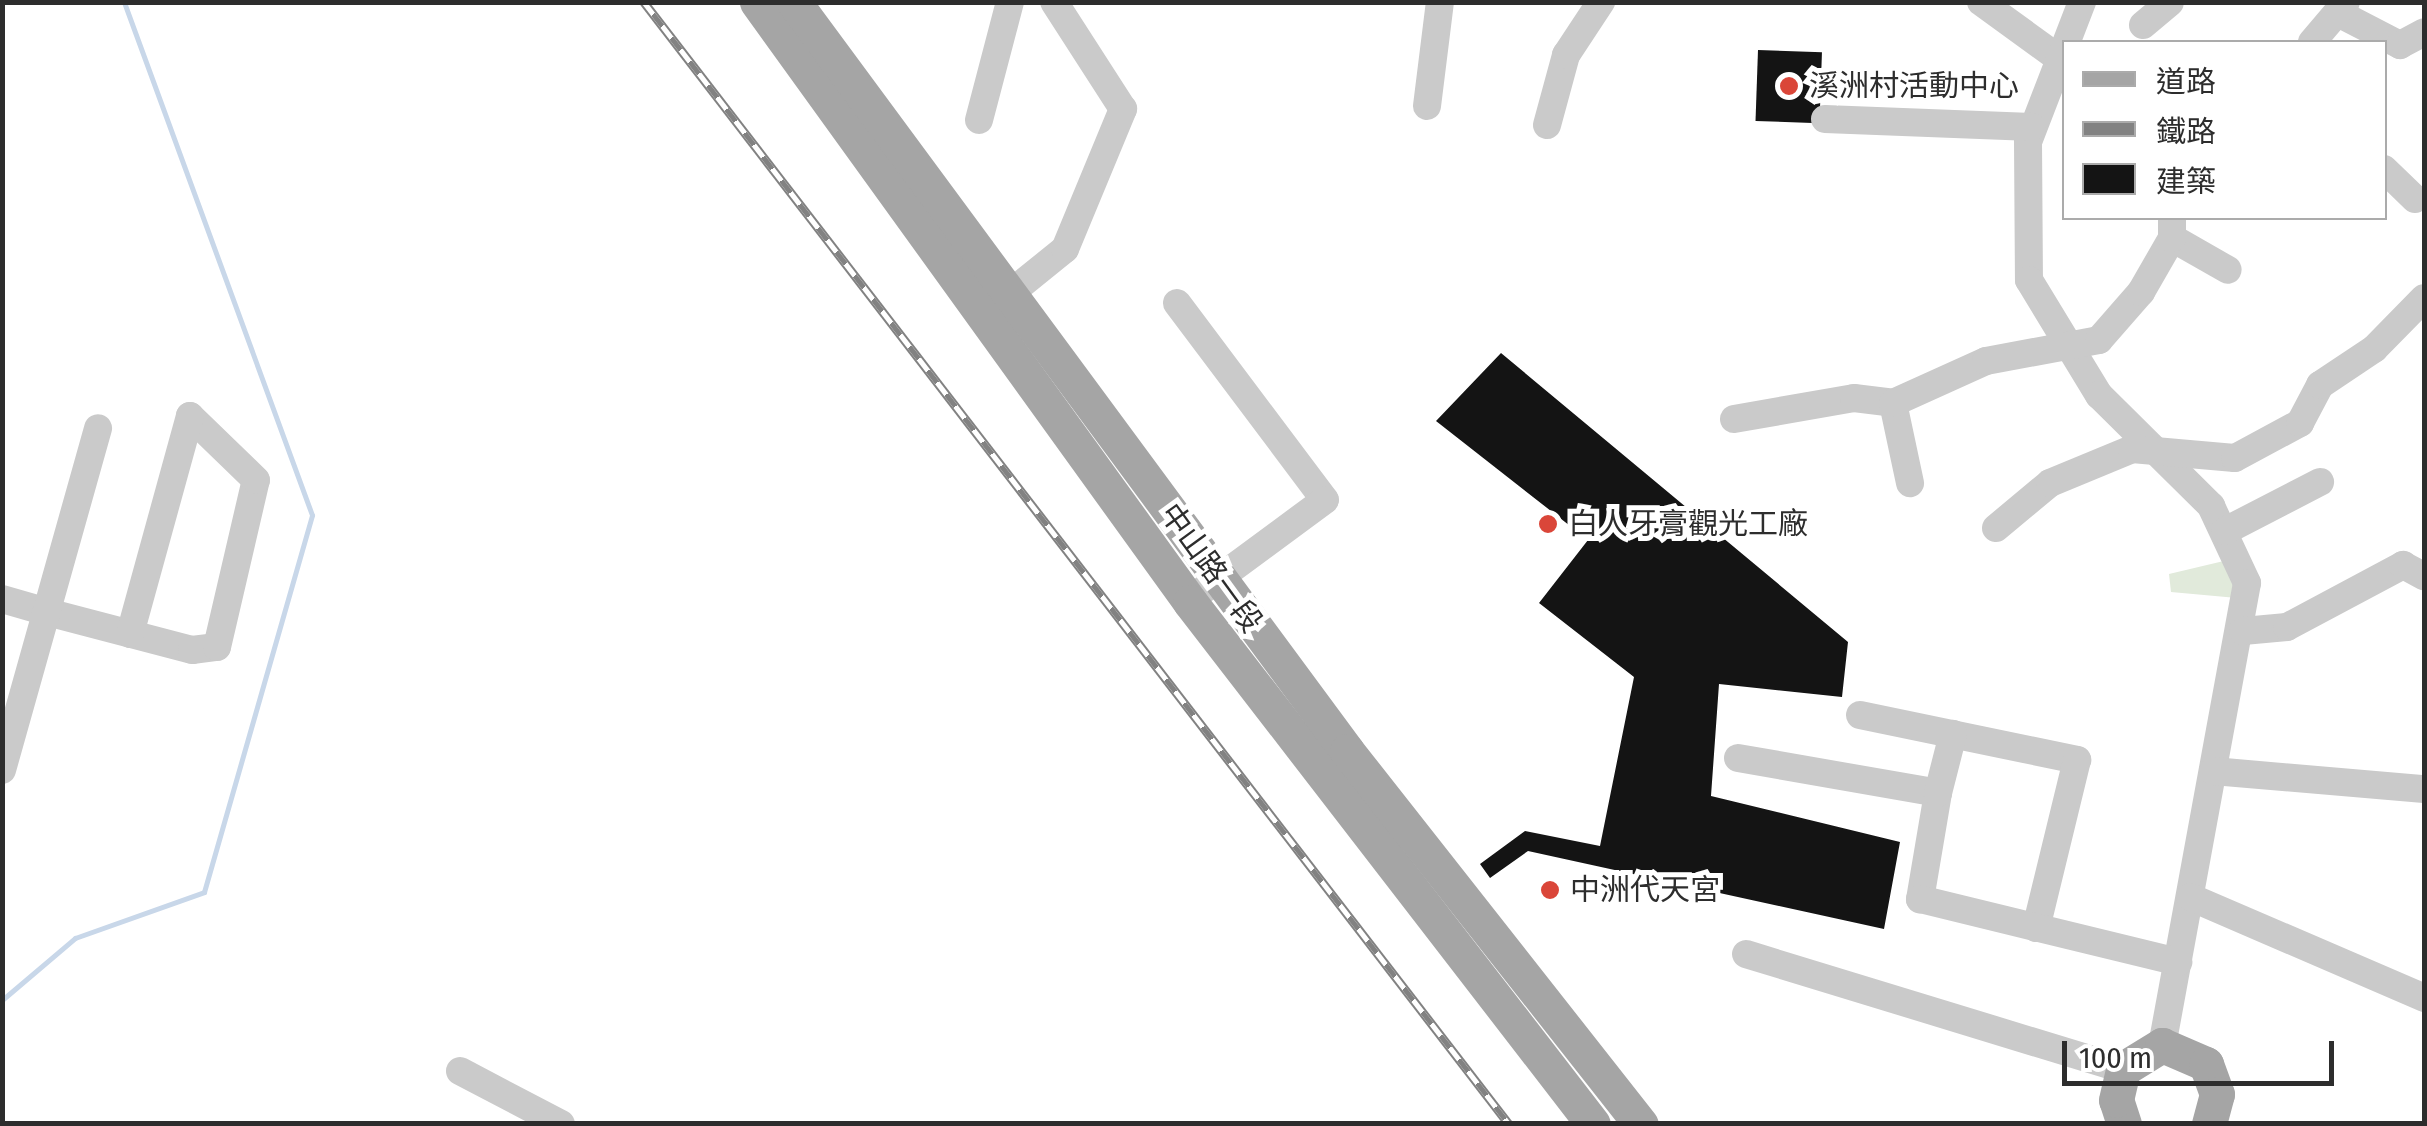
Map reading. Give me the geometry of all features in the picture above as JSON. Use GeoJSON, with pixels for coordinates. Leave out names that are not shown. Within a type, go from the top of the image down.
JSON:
{"type":"FeatureCollection","features":[{"type":"Feature","properties":{"kind":"main road","name":"中山路一段"},"geometry":{"type":"LineString","coordinates":[[794,2],[1218,576],[1641,1124]]}},
{"type":"Feature","properties":{"kind":"main road","name":"中山路一段"},"geometry":{"type":"LineString","coordinates":[[759,3],[1190,602],[1594,1124]]}},
{"type":"Feature","properties":{"kind":"main road"},"geometry":{"type":"LineString","coordinates":[[2119,1121],[2123,1069],[2162,1045],[2206,1064],[2217,1094],[2208,1124]]}},
{"type":"Feature","properties":{"kind":"street"},"geometry":{"type":"LineString","coordinates":[[980,120],[1010,2]]}},
{"type":"Feature","properties":{"kind":"street"},"geometry":{"type":"LineString","coordinates":[[1008,296],[1064,249],[1123,109],[1054,2]]}},
{"type":"Feature","properties":{"kind":"street"},"geometry":{"type":"LineString","coordinates":[[1428,106],[1440,2]]}},
{"type":"Feature","properties":{"kind":"street"},"geometry":{"type":"LineString","coordinates":[[1547,124],[1566,54],[1600,2]]}},
{"type":"Feature","properties":{"kind":"street"},"geometry":{"type":"LineString","coordinates":[[1980,2],[2060,59],[2032,127],[2029,280],[2066,348],[2151,453],[2225,531],[2247,584],[2243,630],[2162,1045]]}},
{"type":"Feature","properties":{"kind":"street"},"geometry":{"type":"LineString","coordinates":[[2067,40],[2082,2]]}},
{"type":"Feature","properties":{"kind":"street"},"geometry":{"type":"LineString","coordinates":[[2142,25],[2170,2]]}},
{"type":"Feature","properties":{"kind":"street"},"geometry":{"type":"LineString","coordinates":[[2314,40],[2342,8],[2400,45],[2424,32]]}},
{"type":"Feature","properties":{"kind":"street"},"geometry":{"type":"LineString","coordinates":[[1825,119],[2032,127]]}},
{"type":"Feature","properties":{"kind":"street"},"geometry":{"type":"LineString","coordinates":[[2387,173],[2415,200]]}},
{"type":"Feature","properties":{"kind":"street"},"geometry":{"type":"LineString","coordinates":[[1734,420],[1854,398],[1893,403],[1986,361],[2099,340],[2172,228],[2228,270]]}},
{"type":"Feature","properties":{"kind":"street"},"geometry":{"type":"LineString","coordinates":[[1177,302],[1325,500],[1218,576],[1190,602]]}},
{"type":"Feature","properties":{"kind":"street"},"geometry":{"type":"LineString","coordinates":[[1996,528],[2050,483],[2132,449],[2235,458],[2300,423],[2320,385],[2420,315]]}},
{"type":"Feature","properties":{"kind":"street"},"geometry":{"type":"LineString","coordinates":[[1893,403],[1910,483]]}},
{"type":"Feature","properties":{"kind":"street"},"geometry":{"type":"LineString","coordinates":[[2,599],[130,634],[204,652],[218,647],[256,480],[190,416],[130,634]]}},
{"type":"Feature","properties":{"kind":"street"},"geometry":{"type":"LineString","coordinates":[[2,770],[98,428]]}},
{"type":"Feature","properties":{"kind":"street"},"geometry":{"type":"LineString","coordinates":[[2225,531],[2320,482]]}},
{"type":"Feature","properties":{"kind":"street"},"geometry":{"type":"LineString","coordinates":[[2243,630],[2287,626],[2403,564],[2424,576]]}},
{"type":"Feature","properties":{"kind":"street"},"geometry":{"type":"LineString","coordinates":[[1860,715],[2077,760],[2036,928]]}},
{"type":"Feature","properties":{"kind":"street"},"geometry":{"type":"LineString","coordinates":[[1953,734],[1938,793],[1920,899],[2178,962]]}},
{"type":"Feature","properties":{"kind":"street"},"geometry":{"type":"LineString","coordinates":[[1738,758],[1938,793]]}},
{"type":"Feature","properties":{"kind":"street"},"geometry":{"type":"LineString","coordinates":[[2213,772],[2424,789]]}},
{"type":"Feature","properties":{"kind":"street"},"geometry":{"type":"LineString","coordinates":[[2190,896],[2424,998]]}},
{"type":"Feature","properties":{"kind":"street"},"geometry":{"type":"LineString","coordinates":[[1746,954],[2123,1069]]}},
{"type":"Feature","properties":{"kind":"street"},"geometry":{"type":"LineString","coordinates":[[460,1071],[561,1124]]}},
{"type":"Feature","properties":{"kind":"green space"},"geometry":{"type":"Polygon","coordinates":[[[2228,560],[2237,598],[2171,592],[2169,574],[2228,560]]]}},
{"type":"Feature","properties":{"kind":"building","name":"溪洲村活動中心"},"geometry":{"type":"Polygon","coordinates":[[[1758,50],[1822,52],[1819,123],[1756,121],[1758,50]]]}},
{"type":"Feature","properties":{"kind":"building"},"geometry":{"type":"Polygon","coordinates":[[[1501,353],[1848,642],[1842,697],[1719,684],[1711,796],[1900,842],[1884,929],[1528,851],[1490,878],[1480,864],[1525,831],[1600,846],[1634,677],[1539,603],[1588,540],[1436,421],[1501,353]]]}},
{"type":"Feature","properties":{"kind":"waterway"},"geometry":{"type":"LineString","coordinates":[[2,1000],[75,938],[204,892],[312,515],[124,2]]}},
{"type":"Feature","properties":{"kind":"railway"},"geometry":{"type":"LineString","coordinates":[[644,2],[1509,1124]]}},
{"type":"Feature","properties":{"kind":"place","name":"溪洲村活動中心"},"geometry":{"type":"Point","coordinates":[1789,86]}},
{"type":"Feature","properties":{"kind":"place","name":"白人牙膏觀光工廠"},"geometry":{"type":"Point","coordinates":[1548,524]}},
{"type":"Feature","properties":{"kind":"place","name":"中洲代天宮"},"geometry":{"type":"Point","coordinates":[1550,890]}}]}
